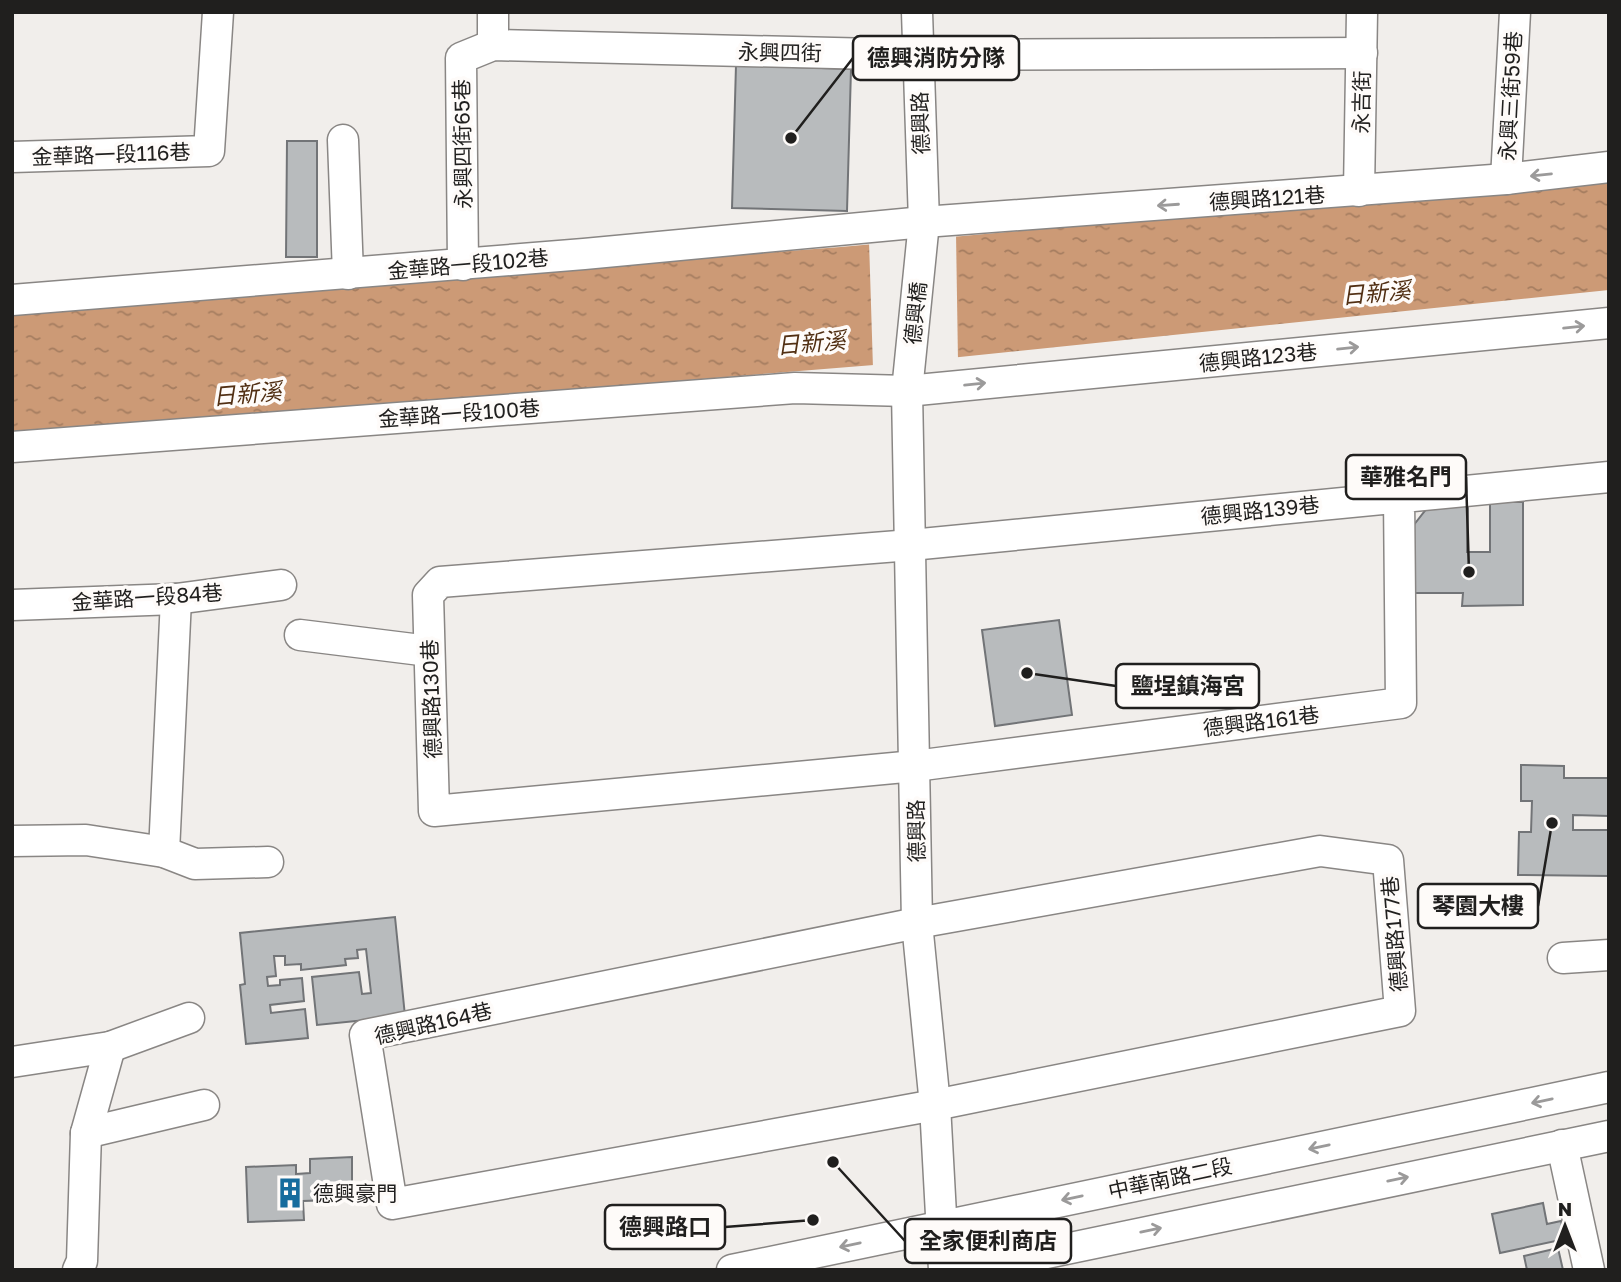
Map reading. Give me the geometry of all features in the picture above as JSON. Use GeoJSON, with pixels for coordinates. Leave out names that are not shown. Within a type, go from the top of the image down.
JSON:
{"type":"FeatureCollection","features":[{"type":"Feature","properties":{"kind":"street"},"geometry":{"type":"LineString","coordinates":[[493,12],[493,45]]}},
{"type":"Feature","properties":{"kind":"street","name":"德興路"},"geometry":{"type":"LineString","coordinates":[[917,12],[923,228]]}},
{"type":"Feature","properties":{"kind":"street","name":"永吉街"},"geometry":{"type":"LineString","coordinates":[[1359,191],[1362,12]]}},
{"type":"Feature","properties":{"kind":"street","name":"永興三街59巷"},"geometry":{"type":"LineString","coordinates":[[1506,179],[1515,12]]}},
{"type":"Feature","properties":{"kind":"street","name":"金華路一段116巷"},"geometry":{"type":"LineString","coordinates":[[12,157],[209,151],[217,19]]}},
{"type":"Feature","properties":{"kind":"street","name":"永興四街"},"geometry":{"type":"LineString","coordinates":[[493,45],[917,55],[1362,53]]}},
{"type":"Feature","properties":{"kind":"street","name":"永興四街65巷"},"geometry":{"type":"LineString","coordinates":[[463,265],[461,58],[493,45]]}},
{"type":"Feature","properties":{"kind":"street"},"geometry":{"type":"LineString","coordinates":[[342,139],[348,274]]}},
{"type":"Feature","properties":{"kind":"street","name":"德興路121巷"},"geometry":{"type":"LineString","coordinates":[[923,228],[1506,179],[1609,167]]}},
{"type":"Feature","properties":{"kind":"street","name":"金華路一段102巷"},"geometry":{"type":"LineString","coordinates":[[12,300],[923,228]]}},
{"type":"Feature","properties":{"kind":"street","name":"德興橋"},"geometry":{"type":"LineString","coordinates":[[907,391],[923,228]]}},
{"type":"Feature","properties":{"kind":"street","name":"德興路123巷"},"geometry":{"type":"LineString","coordinates":[[907,391],[1609,323]]}},
{"type":"Feature","properties":{"kind":"street","name":"金華路一段100巷"},"geometry":{"type":"LineString","coordinates":[[12,447],[795,388],[907,391]]}},
{"type":"Feature","properties":{"kind":"street","name":"德興路"},"geometry":{"type":"LineString","coordinates":[[907,391],[917,923],[935,1105],[944,1270]]}},
{"type":"Feature","properties":{"kind":"street","name":"德興路139巷"},"geometry":{"type":"LineString","coordinates":[[911,545],[1609,477]]}},
{"type":"Feature","properties":{"kind":"street","name":"德興路161巷"},"geometry":{"type":"LineString","coordinates":[[915,766],[1401,703],[1399,496]]}},
{"type":"Feature","properties":{"kind":"street","name":"德興路130巷"},"geometry":{"type":"LineString","coordinates":[[911,545],[440,582],[428,595],[429,651],[434,811],[915,766]]}},
{"type":"Feature","properties":{"kind":"street","name":"金華路一段84巷"},"geometry":{"type":"LineString","coordinates":[[12,605],[176,599],[281,585]]}},
{"type":"Feature","properties":{"kind":"street"},"geometry":{"type":"LineString","coordinates":[[164,852],[176,599]]}},
{"type":"Feature","properties":{"kind":"street"},"geometry":{"type":"LineString","coordinates":[[300,635],[429,651]]}},
{"type":"Feature","properties":{"kind":"street"},"geometry":{"type":"LineString","coordinates":[[12,841],[86,840],[164,852],[195,863],[268,862]]}},
{"type":"Feature","properties":{"kind":"street","name":"德興路177巷"},"geometry":{"type":"LineString","coordinates":[[917,923],[1320,851],[1388,860],[1400,1011],[935,1105]]}},
{"type":"Feature","properties":{"kind":"street","name":"德興路164巷"},"geometry":{"type":"LineString","coordinates":[[917,923],[365,1035],[392,1204],[935,1105]]}},
{"type":"Feature","properties":{"kind":"street"},"geometry":{"type":"LineString","coordinates":[[1563,958],[1609,955]]}},
{"type":"Feature","properties":{"kind":"street"},"geometry":{"type":"LineString","coordinates":[[12,1062],[110,1047],[188,1018]]}},
{"type":"Feature","properties":{"kind":"street"},"geometry":{"type":"LineString","coordinates":[[78,1270],[82,1261],[86,1133],[110,1047]]}},
{"type":"Feature","properties":{"kind":"street","name":"中華南路二段"},"geometry":{"type":"LineString","coordinates":[[732,1270],[1609,1087]]}},
{"type":"Feature","properties":{"kind":"street"},"geometry":{"type":"LineString","coordinates":[[86,1133],[204,1105]]}},
{"type":"Feature","properties":{"kind":"street"},"geometry":{"type":"LineString","coordinates":[[965,1270],[1609,1136]]}},
{"type":"Feature","properties":{"kind":"street"},"geometry":{"type":"LineString","coordinates":[[1562,1145],[1588,1270]]}},
{"type":"Feature","properties":{"kind":"water","name":"日新溪"},"geometry":{"type":"Polygon","coordinates":[[[1609,178],[1609,290],[911,362],[12,435],[12,309],[841,247],[1609,178]]]}},
{"type":"Feature","properties":{"kind":"pier"},"geometry":{"type":"Polygon","coordinates":[[[956,234],[958,361],[873,369],[869,241],[956,234]]]}},
{"type":"Feature","properties":{"kind":"building"},"geometry":{"type":"Polygon","coordinates":[[[736,65],[851,69],[847,211],[732,208],[736,65]]]}},
{"type":"Feature","properties":{"kind":"building"},"geometry":{"type":"Polygon","coordinates":[[[287,141],[317,141],[317,257],[286,257],[287,141]]]}},
{"type":"Feature","properties":{"kind":"building"},"geometry":{"type":"Polygon","coordinates":[[[1490,502],[1523,502],[1523,605],[1462,606],[1463,593],[1415,593],[1413,526],[1431,503],[1468,503],[1467,552],[1490,552],[1490,502]]]}},
{"type":"Feature","properties":{"kind":"building"},"geometry":{"type":"Polygon","coordinates":[[[1059,620],[1072,715],[995,726],[982,630],[1059,620]]]}},
{"type":"Feature","properties":{"kind":"building"},"geometry":{"type":"Polygon","coordinates":[[[1521,765],[1564,766],[1564,778],[1609,778],[1609,816],[1573,815],[1573,830],[1609,830],[1609,876],[1518,875],[1519,832],[1531,832],[1532,801],[1521,801],[1521,765]]]}},
{"type":"Feature","properties":{"kind":"building"},"geometry":{"type":"Polygon","coordinates":[[[395,917],[405,1016],[317,1025],[312,977],[359,972],[362,994],[371,993],[366,949],[357,950],[358,958],[345,959],[346,965],[301,970],[301,964],[285,965],[285,956],[274,956],[276,976],[267,977],[268,986],[280,985],[280,980],[302,978],[304,1001],[270,1005],[271,1013],[305,1009],[308,1038],[246,1044],[240,985],[245,984],[240,933],[395,917]]]}},
{"type":"Feature","properties":{"kind":"building","name":"德興豪門"},"geometry":{"type":"Polygon","coordinates":[[[352,1157],[352,1186],[333,1186],[333,1200],[303,1201],[304,1220],[248,1222],[246,1167],[296,1165],[296,1174],[310,1173],[310,1159],[352,1157]]]}},
{"type":"Feature","properties":{"kind":"building"},"geometry":{"type":"Polygon","coordinates":[[[1543,1203],[1547,1224],[1561,1221],[1565,1239],[1500,1253],[1492,1214],[1543,1203]]]}},
{"type":"Feature","properties":{"kind":"building"},"geometry":{"type":"Polygon","coordinates":[[[1558,1248],[1563,1270],[1527,1270],[1524,1256],[1558,1248]]]}},
{"type":"Feature","properties":{"kind":"place","name":"德興消防分隊"},"geometry":{"type":"Point","coordinates":[791,138]}},
{"type":"Feature","properties":{"kind":"place","name":"華雅名門"},"geometry":{"type":"Point","coordinates":[1469,572]}},
{"type":"Feature","properties":{"kind":"place","name":"鹽埕鎮海宮"},"geometry":{"type":"Point","coordinates":[1027,673]}},
{"type":"Feature","properties":{"kind":"place","name":"琴園大樓"},"geometry":{"type":"Point","coordinates":[1552,823]}},
{"type":"Feature","properties":{"kind":"place","name":"全家便利商店"},"geometry":{"type":"Point","coordinates":[833,1162]}},
{"type":"Feature","properties":{"kind":"place","name":"德興豪門"},"geometry":{"type":"Point","coordinates":[290,1193]}},
{"type":"Feature","properties":{"kind":"place","name":"德興路口"},"geometry":{"type":"Point","coordinates":[813,1220]}}]}
